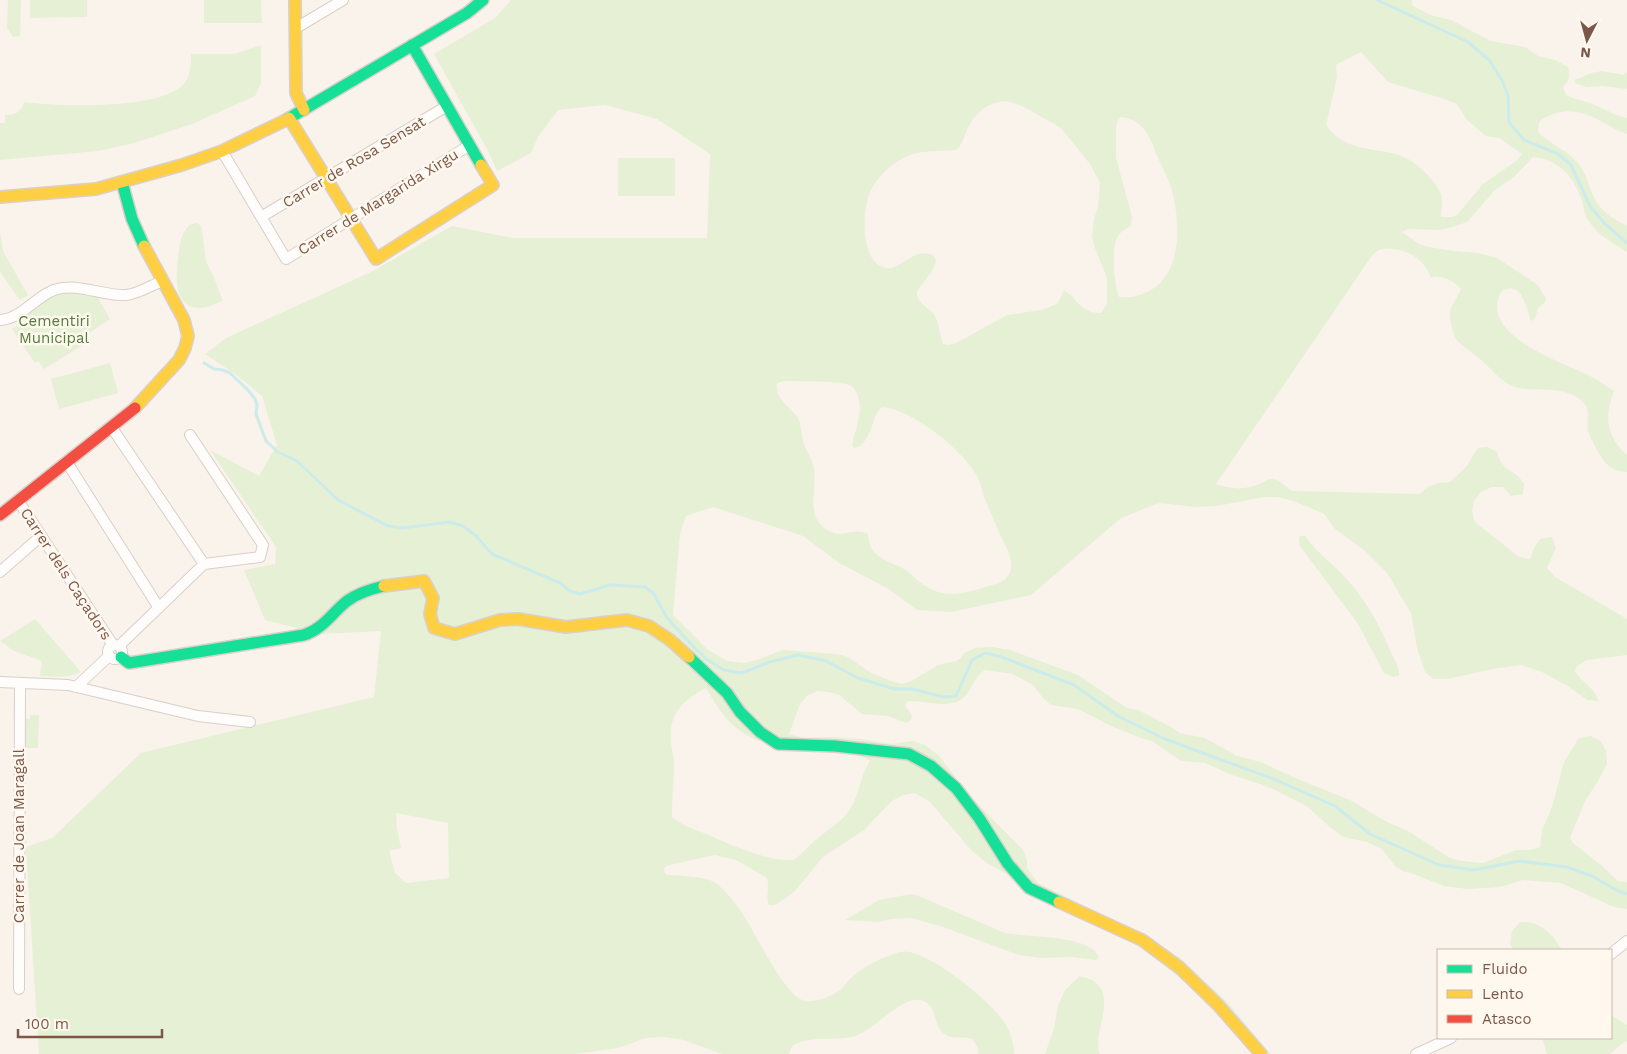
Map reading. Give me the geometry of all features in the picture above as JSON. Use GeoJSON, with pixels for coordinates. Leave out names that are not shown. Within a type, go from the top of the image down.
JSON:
{"type":"FeatureCollection","features":[{"type":"Feature","properties":{"kind":"street"},"geometry":{"type":"LineString","coordinates":[[296,0],[296,93],[304,110]]}},
{"type":"Feature","properties":{"kind":"street"},"geometry":{"type":"LineString","coordinates":[[296,28],[343,0]]}},
{"type":"Feature","properties":{"kind":"street"},"geometry":{"type":"LineString","coordinates":[[0,197],[96,189],[222,151],[304,110],[467,13],[482,0]]}},
{"type":"Feature","properties":{"kind":"street"},"geometry":{"type":"LineString","coordinates":[[289,118],[376,259],[494,185],[412,46]]}},
{"type":"Feature","properties":{"kind":"street","name":"Carrer de Rosa Sensat"},"geometry":{"type":"LineString","coordinates":[[261,217],[447,106]]}},
{"type":"Feature","properties":{"kind":"street","name":"Carrer de Margarida Xirgu"},"geometry":{"type":"LineString","coordinates":[[261,217],[286,259],[470,145]]}},
{"type":"Feature","properties":{"kind":"street"},"geometry":{"type":"LineString","coordinates":[[222,151],[261,217]]}},
{"type":"Feature","properties":{"kind":"street"},"geometry":{"type":"LineString","coordinates":[[0,515],[68,464],[133,410],[179,360],[186,348],[188,336],[184,320],[137,233],[126,202],[122,182]]}},
{"type":"Feature","properties":{"kind":"street"},"geometry":{"type":"LineString","coordinates":[[0,320],[19,313],[53,290],[69,287],[128,295],[162,281]]}},
{"type":"Feature","properties":{"kind":"street"},"geometry":{"type":"LineString","coordinates":[[112,428],[204,564]]}},
{"type":"Feature","properties":{"kind":"street"},"geometry":{"type":"LineString","coordinates":[[76,687],[204,564],[260,557],[263,545],[190,435]]}},
{"type":"Feature","properties":{"kind":"street"},"geometry":{"type":"LineString","coordinates":[[68,464],[159,608]]}},
{"type":"Feature","properties":{"kind":"street","name":"Carrer dels Caçadors"},"geometry":{"type":"LineString","coordinates":[[19,502],[115,651]]}},
{"type":"Feature","properties":{"kind":"street"},"geometry":{"type":"LineString","coordinates":[[0,572],[41,536]]}},
{"type":"Feature","properties":{"kind":"street"},"geometry":{"type":"LineString","coordinates":[[115,651],[129,663],[264,640],[288,639],[312,633],[329,621],[348,601],[387,584],[409,581],[424,581],[433,598],[430,614],[434,628],[455,634],[500,620],[518,619],[566,627],[627,620],[649,626],[670,640],[727,694],[740,712],[760,732],[778,744],[835,746],[909,754],[931,766],[956,788],[979,818],[1008,864],[1029,888],[1142,940],[1180,968],[1218,1005],[1261,1054]]}},
{"type":"Feature","properties":{"kind":"street"},"geometry":{"type":"LineString","coordinates":[[0,682],[68,685],[198,716],[250,722]]}},
{"type":"Feature","properties":{"kind":"street","name":"Carrer de Joan Maragall"},"geometry":{"type":"LineString","coordinates":[[19,989],[20,683]]}},
{"type":"Feature","properties":{"kind":"street"},"geometry":{"type":"LineString","coordinates":[[1612,953],[1627,941]]}},
{"type":"Feature","properties":{"kind":"street"},"geometry":{"type":"LineString","coordinates":[[1416,1054],[1449,1039]]}},
{"type":"Feature","properties":{"kind":"green space"},"geometry":{"type":"Polygon","coordinates":[[[8,0],[21,0],[20,36],[13,37],[7,28],[8,0]]]}},
{"type":"Feature","properties":{"kind":"green space"},"geometry":{"type":"Polygon","coordinates":[[[30,0],[87,0],[87,17],[30,18],[30,0]]]}},
{"type":"Feature","properties":{"kind":"green space"},"geometry":{"type":"Polygon","coordinates":[[[204,0],[261,0],[262,23],[204,23],[204,0]]]}},
{"type":"Feature","properties":{"kind":"green space"},"geometry":{"type":"Polygon","coordinates":[[[511,0],[1412,0],[1412,5],[1430,15],[1451,20],[1491,41],[1525,47],[1538,56],[1555,60],[1568,67],[1569,78],[1563,87],[1566,95],[1627,118],[1627,134],[1593,117],[1566,111],[1542,119],[1539,123],[1538,132],[1569,154],[1578,163],[1585,174],[1597,203],[1610,216],[1627,226],[1627,252],[1592,226],[1586,215],[1579,192],[1565,171],[1551,162],[1533,157],[1514,177],[1495,190],[1467,222],[1439,230],[1408,229],[1402,232],[1419,244],[1429,247],[1478,253],[1497,258],[1538,285],[1546,299],[1538,308],[1535,319],[1531,321],[1523,299],[1517,290],[1512,288],[1504,290],[1499,296],[1497,305],[1500,318],[1507,329],[1518,340],[1532,349],[1591,377],[1614,391],[1609,409],[1609,425],[1615,441],[1627,455],[1627,472],[1621,472],[1612,468],[1601,457],[1588,431],[1588,412],[1583,402],[1569,393],[1518,388],[1506,383],[1458,342],[1455,336],[1450,313],[1461,289],[1447,279],[1431,278],[1425,266],[1411,254],[1387,248],[1379,250],[1371,258],[1216,484],[1234,488],[1245,488],[1272,479],[1279,481],[1293,491],[1419,494],[1428,487],[1438,483],[1450,482],[1466,467],[1478,448],[1488,447],[1497,452],[1505,467],[1524,483],[1523,494],[1511,496],[1503,487],[1492,487],[1481,492],[1474,501],[1472,511],[1475,522],[1519,557],[1530,559],[1540,539],[1552,537],[1556,548],[1547,568],[1555,577],[1627,619],[1627,655],[1587,660],[1577,666],[1575,671],[1592,689],[1598,701],[1587,700],[1568,686],[1542,672],[1522,665],[1447,679],[1433,679],[1425,672],[1417,648],[1411,613],[1387,573],[1364,550],[1334,528],[1324,514],[1294,501],[1278,497],[1264,497],[1217,506],[1196,507],[1159,503],[1121,518],[1031,595],[951,612],[917,610],[887,588],[839,563],[803,536],[713,507],[686,516],[680,534],[673,615],[707,649],[727,661],[745,663],[783,650],[837,654],[848,657],[871,673],[902,684],[913,680],[938,665],[956,661],[964,653],[975,648],[993,647],[1010,650],[1078,675],[1127,708],[1138,710],[1180,733],[1205,738],[1237,756],[1261,762],[1352,801],[1385,821],[1408,831],[1450,858],[1462,861],[1483,863],[1516,850],[1529,850],[1540,847],[1542,830],[1552,807],[1564,762],[1579,738],[1591,736],[1601,741],[1606,751],[1607,764],[1585,801],[1570,838],[1573,843],[1618,881],[1627,882],[1627,909],[1614,907],[1561,883],[1523,880],[1500,887],[1468,889],[1444,886],[1405,872],[1396,867],[1382,849],[1367,842],[1343,837],[1308,807],[1277,791],[1205,763],[1181,761],[1152,741],[1113,727],[1078,709],[1051,705],[1033,685],[1013,674],[985,670],[977,677],[964,698],[957,702],[941,704],[907,701],[905,706],[912,715],[911,720],[906,723],[888,716],[862,714],[839,695],[817,691],[807,696],[800,704],[789,734],[803,738],[862,739],[891,744],[912,741],[925,745],[939,756],[971,797],[1023,850],[1027,861],[1027,868],[1038,883],[1150,938],[1179,957],[1227,1002],[1271,1054],[1253,1054],[1204,997],[1142,948],[1075,915],[1045,903],[1021,889],[1007,874],[988,864],[972,851],[930,802],[915,793],[903,795],[892,801],[864,830],[823,857],[795,891],[775,905],[769,905],[768,902],[767,878],[736,860],[715,855],[669,865],[664,868],[665,874],[706,879],[721,887],[741,912],[780,977],[797,997],[809,1001],[833,995],[858,972],[882,958],[900,952],[910,952],[939,965],[995,1010],[1007,1027],[1012,1040],[1014,1054],[978,1054],[978,1048],[972,1039],[946,1035],[938,1027],[930,1006],[926,1002],[913,1000],[905,1003],[855,1036],[804,1041],[793,1046],[789,1054],[722,1054],[680,1039],[662,1037],[646,1038],[618,1048],[576,1054],[39,1054],[26,847],[52,838],[141,753],[374,697],[381,631],[322,634],[265,620],[244,570],[275,564],[276,547],[210,450],[259,476],[277,445],[262,396],[235,374],[205,354],[226,338],[371,272],[452,226],[513,238],[707,238],[710,154],[657,119],[605,105],[558,110],[538,137],[531,153],[497,171],[488,151],[434,54],[495,18],[511,0]],[[1361,52],[1336,65],[1337,77],[1326,125],[1333,134],[1350,144],[1399,155],[1417,165],[1434,183],[1441,194],[1441,217],[1457,215],[1483,184],[1516,161],[1522,154],[1499,138],[1486,136],[1467,120],[1457,104],[1388,82],[1361,52]],[[1006,101],[993,104],[978,113],[956,150],[927,152],[907,156],[891,166],[880,177],[873,186],[868,198],[865,219],[866,241],[869,252],[880,266],[893,268],[917,254],[925,253],[933,255],[936,260],[935,266],[920,287],[917,297],[934,314],[943,344],[956,343],[1007,315],[1041,310],[1052,306],[1058,303],[1064,290],[1088,311],[1101,313],[1107,304],[1107,278],[1092,237],[1094,219],[1098,207],[1100,183],[1090,164],[1061,128],[1022,106],[1006,101]],[[1121,117],[1116,128],[1116,158],[1132,217],[1131,225],[1121,232],[1117,238],[1114,251],[1114,268],[1119,297],[1129,297],[1145,293],[1157,286],[1166,276],[1172,264],[1175,251],[1177,237],[1176,208],[1166,175],[1145,131],[1136,122],[1121,117]],[[784,381],[777,383],[778,394],[798,418],[802,438],[814,469],[813,506],[814,513],[821,525],[839,534],[856,531],[868,534],[871,548],[878,556],[906,570],[921,583],[937,592],[952,594],[968,592],[996,584],[1008,576],[1011,567],[1010,556],[986,502],[978,477],[969,464],[948,442],[921,422],[894,409],[882,407],[875,416],[866,439],[859,447],[854,448],[852,446],[860,408],[858,396],[851,386],[819,382],[784,381]],[[706,688],[690,698],[678,709],[674,716],[671,733],[674,757],[672,817],[677,821],[753,853],[775,859],[794,860],[850,810],[870,761],[849,753],[790,749],[767,744],[735,727],[723,714],[706,688]],[[396,813],[401,848],[389,851],[395,873],[406,883],[449,878],[448,823],[396,813]]]}},
{"type":"Feature","properties":{"kind":"green space"},"geometry":{"type":"Polygon","coordinates":[[[261,45],[261,83],[255,96],[192,124],[134,143],[98,151],[0,160],[0,123],[5,123],[5,115],[15,114],[20,111],[24,102],[60,105],[108,105],[154,98],[172,92],[184,84],[191,66],[191,54],[235,54],[261,45]]]}},
{"type":"Feature","properties":{"kind":"green space"},"geometry":{"type":"Polygon","coordinates":[[[1602,71],[1624,75],[1627,72],[1627,89],[1602,86],[1587,87],[1575,83],[1575,80],[1591,73],[1602,71]]]}},
{"type":"Feature","properties":{"kind":"green space"},"geometry":{"type":"Polygon","coordinates":[[[618,158],[675,158],[675,196],[618,196],[618,158]]]}},
{"type":"Feature","properties":{"kind":"green space"},"geometry":{"type":"Polygon","coordinates":[[[196,223],[202,229],[206,262],[223,301],[200,308],[191,307],[185,303],[178,290],[177,282],[181,239],[187,228],[196,223]]]}},
{"type":"Feature","properties":{"kind":"green space"},"geometry":{"type":"Polygon","coordinates":[[[0,232],[3,251],[28,295],[20,300],[0,272],[0,232]]]}},
{"type":"Feature","properties":{"kind":"green space","name":"Cementiri Municipal"},"geometry":{"type":"Polygon","coordinates":[[[71,291],[97,296],[110,319],[86,335],[91,340],[44,369],[38,361],[35,363],[12,329],[26,321],[22,315],[60,292],[71,291]]]}},
{"type":"Feature","properties":{"kind":"green space"},"geometry":{"type":"Polygon","coordinates":[[[110,363],[118,393],[59,409],[51,379],[110,363]]]}},
{"type":"Feature","properties":{"kind":"green space"},"geometry":{"type":"Polygon","coordinates":[[[1300,536],[1305,536],[1351,583],[1364,601],[1397,665],[1399,675],[1394,677],[1384,673],[1358,624],[1300,546],[1300,536]]]}},
{"type":"Feature","properties":{"kind":"green space"},"geometry":{"type":"Polygon","coordinates":[[[35,619],[81,672],[56,677],[40,676],[42,661],[14,651],[0,641],[35,619]]]}},
{"type":"Feature","properties":{"kind":"green space"},"geometry":{"type":"Polygon","coordinates":[[[30,715],[39,715],[38,748],[24,748],[24,719],[30,719],[30,715]]]}},
{"type":"Feature","properties":{"kind":"green space"},"geometry":{"type":"Polygon","coordinates":[[[912,894],[1005,933],[1071,941],[1094,950],[1099,957],[1096,960],[1072,957],[1041,958],[1019,955],[943,927],[911,918],[878,922],[845,920],[879,900],[912,894]]]}},
{"type":"Feature","properties":{"kind":"green space"},"geometry":{"type":"Polygon","coordinates":[[[1520,922],[1540,926],[1550,934],[1561,949],[1513,949],[1510,943],[1512,931],[1520,922]]]}},
{"type":"Feature","properties":{"kind":"green space"},"geometry":{"type":"Polygon","coordinates":[[[1080,976],[1095,982],[1101,989],[1104,998],[1098,1046],[1100,1054],[1045,1054],[1054,1029],[1058,1006],[1065,990],[1080,976]]]}},
{"type":"Feature","properties":{"kind":"green space"},"geometry":{"type":"Polygon","coordinates":[[[1612,1016],[1627,1025],[1627,1041],[1610,1054],[1547,1054],[1542,1039],[1612,1039],[1612,1016]]]}},
{"type":"Feature","properties":{"kind":"waterway"},"geometry":{"type":"LineString","coordinates":[[1377,0],[1468,42],[1489,60],[1502,80],[1508,96],[1509,122],[1524,140],[1558,154],[1571,165],[1590,206],[1604,223],[1627,243]]}},
{"type":"Feature","properties":{"kind":"waterway"},"geometry":{"type":"LineString","coordinates":[[204,363],[214,369],[230,373],[247,389],[255,399],[257,405],[256,414],[266,441],[278,452],[297,461],[338,500],[388,526],[402,528],[450,522],[463,526],[476,536],[492,554],[560,583],[570,591],[580,594],[610,585],[645,587],[654,594],[667,618],[691,644],[706,659],[724,670],[742,673],[770,662],[798,655],[826,661],[858,678],[894,689],[913,689],[943,697],[956,696],[972,660],[985,653],[999,656],[1074,685],[1118,716],[1165,739],[1276,780],[1335,806],[1370,834],[1439,865],[1474,870],[1519,861],[1567,867],[1592,876],[1627,894]]}},
{"type":"Feature","properties":{"kind":"traffic: fast"},"geometry":{"type":"LineString","coordinates":[[286,120],[467,13],[483,0]]}},
{"type":"Feature","properties":{"kind":"traffic: fast"},"geometry":{"type":"LineString","coordinates":[[412,45],[481,165]]}},
{"type":"Feature","properties":{"kind":"traffic: fast"},"geometry":{"type":"LineString","coordinates":[[122,182],[132,219],[144,246]]}},
{"type":"Feature","properties":{"kind":"traffic: fast"},"geometry":{"type":"LineString","coordinates":[[121,657],[129,663],[304,635],[317,629],[351,598],[384,586]]}},
{"type":"Feature","properties":{"kind":"traffic: fast"},"geometry":{"type":"LineString","coordinates":[[689,657],[727,693],[740,712],[760,732],[778,744],[835,746],[909,754],[931,766],[956,788],[979,818],[1008,864],[1029,888],[1059,902]]}},
{"type":"Feature","properties":{"kind":"traffic: slow"},"geometry":{"type":"LineString","coordinates":[[295,0],[296,93],[304,110]]}},
{"type":"Feature","properties":{"kind":"traffic: slow"},"geometry":{"type":"LineString","coordinates":[[289,118],[376,259],[493,185],[481,165]]}},
{"type":"Feature","properties":{"kind":"traffic: slow"},"geometry":{"type":"LineString","coordinates":[[0,197],[96,189],[182,165],[222,151],[286,120]]}},
{"type":"Feature","properties":{"kind":"traffic: slow"},"geometry":{"type":"LineString","coordinates":[[135,408],[179,360],[188,336],[184,320],[144,246]]}},
{"type":"Feature","properties":{"kind":"traffic: slow"},"geometry":{"type":"LineString","coordinates":[[384,586],[424,581],[433,598],[430,614],[434,628],[455,634],[500,620],[518,619],[566,627],[627,620],[649,626],[670,640],[689,657]]}},
{"type":"Feature","properties":{"kind":"traffic: slow"},"geometry":{"type":"LineString","coordinates":[[1059,902],[1142,940],[1180,968],[1218,1005],[1261,1054]]}},
{"type":"Feature","properties":{"kind":"traffic: jam"},"geometry":{"type":"LineString","coordinates":[[0,515],[135,408]]}}]}
